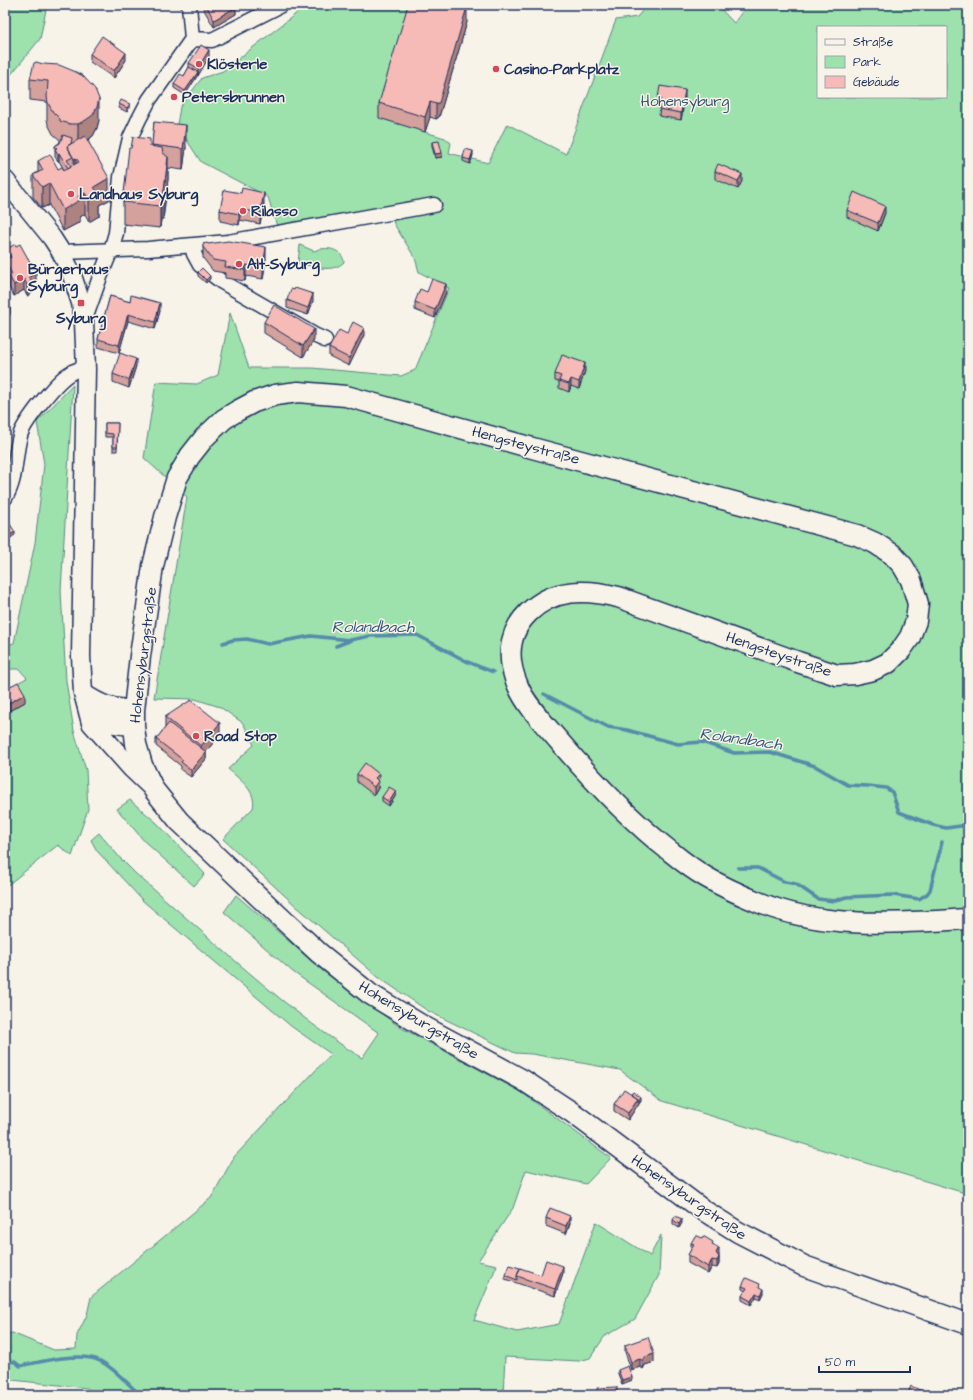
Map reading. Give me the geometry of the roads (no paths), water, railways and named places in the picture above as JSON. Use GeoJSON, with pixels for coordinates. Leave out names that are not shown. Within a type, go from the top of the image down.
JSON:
{"type":"FeatureCollection","features":[{"type":"Feature","properties":{"kind":"main road","name":"Hengsteystraße"},"geometry":{"type":"LineString","coordinates":[[165,516],[177,478],[190,456],[205,437],[224,419],[237,410],[254,402],[275,395],[298,392],[346,396],[738,504],[808,521],[858,535],[875,543],[892,554],[903,566],[911,580],[918,604],[916,621],[910,637],[901,650],[888,663],[873,670],[855,674],[838,675],[618,597],[602,593],[586,592],[565,593],[546,599],[522,619],[514,631],[511,645],[512,668],[519,689],[541,720],[596,782],[651,836],[706,877],[759,903],[797,914],[841,922],[885,923],[968,919]]}},
{"type":"Feature","properties":{"kind":"main road","name":"Hohensyburgstraße"},"geometry":{"type":"LineString","coordinates":[[165,516],[154,566],[140,656],[134,718],[136,744],[142,765],[154,790],[179,821],[320,953],[370,994],[423,1026],[523,1080],[573,1113],[703,1210],[738,1232],[804,1266],[968,1324]]}},
{"type":"Feature","properties":{"kind":"street"},"geometry":{"type":"LineString","coordinates":[[84,322],[100,277],[112,250],[116,233],[121,177],[130,138],[139,118],[150,100],[192,38],[189,5]]}},
{"type":"Feature","properties":{"kind":"street"},"geometry":{"type":"LineString","coordinates":[[192,38],[212,40],[281,5]]}},
{"type":"Feature","properties":{"kind":"street"},"geometry":{"type":"LineString","coordinates":[[5,180],[61,252],[77,288],[84,322],[86,369],[81,656],[85,700],[92,723],[132,769],[154,790]]}},
{"type":"Feature","properties":{"kind":"street"},"geometry":{"type":"LineString","coordinates":[[61,252],[148,249],[228,242],[434,205]]}},
{"type":"Feature","properties":{"kind":"street"},"geometry":{"type":"LineString","coordinates":[[192,246],[194,254],[200,264],[209,273],[222,282],[325,340]]}},
{"type":"Feature","properties":{"kind":"street"},"geometry":{"type":"LineString","coordinates":[[5,498],[15,474],[20,435],[28,419],[68,374],[86,369]]}},
{"type":"Feature","properties":{"kind":"street"},"geometry":{"type":"LineString","coordinates":[[85,700],[103,721],[111,724],[134,718]]}},
{"type":"Feature","properties":{"kind":"waterway","name":"Rolandbach"},"geometry":{"type":"LineString","coordinates":[[223,643],[233,640],[247,639],[268,644],[311,636],[350,640],[370,636],[417,635],[468,662],[493,672]]}},
{"type":"Feature","properties":{"kind":"waterway"},"geometry":{"type":"LineString","coordinates":[[336,646],[349,641]]}},
{"type":"Feature","properties":{"kind":"waterway","name":"Rolandbach"},"geometry":{"type":"LineString","coordinates":[[544,694],[608,727],[627,730],[678,744],[702,742],[734,753],[770,752],[815,766],[848,785],[886,788],[892,792],[899,812],[933,825],[946,828],[968,825]]}},
{"type":"Feature","properties":{"kind":"waterway"},"geometry":{"type":"LineString","coordinates":[[738,868],[758,868],[785,882],[796,884],[818,899],[834,901],[846,897],[893,895],[919,899],[930,890],[942,842]]}},
{"type":"Feature","properties":{"kind":"waterway"},"geometry":{"type":"LineString","coordinates":[[5,1366],[9,1361],[15,1362],[20,1366],[64,1358],[91,1358],[104,1363],[140,1395]]}},
{"type":"Feature","properties":{"kind":"place","name":"Klösterle"},"geometry":{"type":"Point","coordinates":[199,64]}},
{"type":"Feature","properties":{"kind":"place","name":"Casino-Parkplatz"},"geometry":{"type":"Point","coordinates":[496,69]}},
{"type":"Feature","properties":{"kind":"place","name":"Petersbrunnen"},"geometry":{"type":"Point","coordinates":[174,97]}},
{"type":"Feature","properties":{"kind":"place","name":"Landhaus Syburg"},"geometry":{"type":"Point","coordinates":[71,194]}},
{"type":"Feature","properties":{"kind":"place","name":"Rilasso"},"geometry":{"type":"Point","coordinates":[243,211]}},
{"type":"Feature","properties":{"kind":"place","name":"Alt-Syburg"},"geometry":{"type":"Point","coordinates":[239,264]}},
{"type":"Feature","properties":{"kind":"place","name":"Bürgerhaus Syburg"},"geometry":{"type":"Point","coordinates":[20,278]}},
{"type":"Feature","properties":{"kind":"place","name":"Syburg"},"geometry":{"type":"Point","coordinates":[81,303]}},
{"type":"Feature","properties":{"kind":"place","name":"Road Stop"},"geometry":{"type":"Point","coordinates":[196,736]}},
{"type":"Feature","properties":{"kind":"park label","name":"Hohensyburg"},"geometry":{"type":"Point","coordinates":[685,101]}}]}
